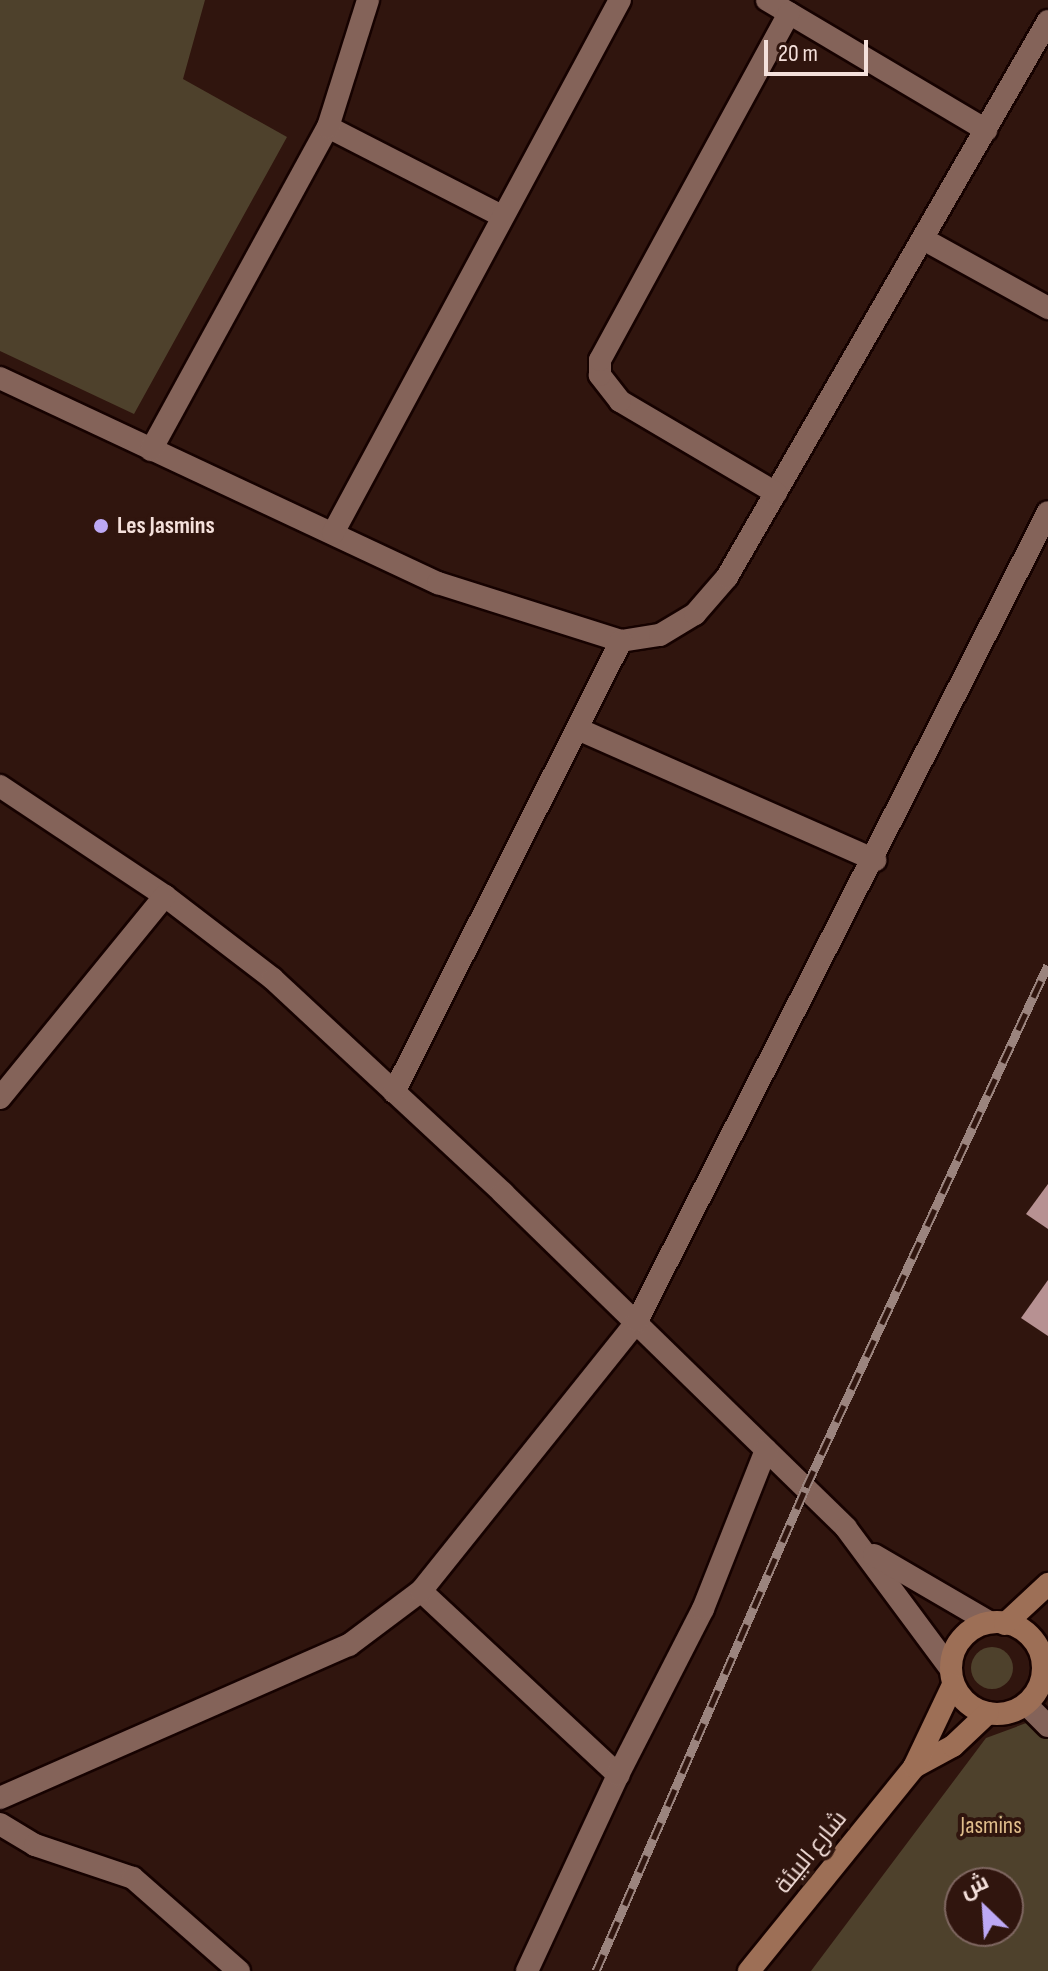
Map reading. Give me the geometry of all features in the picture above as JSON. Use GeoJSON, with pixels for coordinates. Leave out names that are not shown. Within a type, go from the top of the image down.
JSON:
{"type":"FeatureCollection","features":[{"type":"Feature","properties":{"kind":"main road"},"geometry":{"type":"LineString","coordinates":[[997,1623],[1020,1626],[1045,1648],[1043,1672],[1026,1704],[1008,1713],[988,1713],[967,1704],[952,1676],[961,1638],[997,1623],[1048,1584]]}},
{"type":"Feature","properties":{"kind":"main road","name":"شارع البيئة"},"geometry":{"type":"LineString","coordinates":[[749,1971],[914,1767],[952,1676]]}},
{"type":"Feature","properties":{"kind":"main road","name":"شارع البيئة"},"geometry":{"type":"LineString","coordinates":[[914,1767],[953,1746],[988,1713]]}},
{"type":"Feature","properties":{"kind":"street"},"geometry":{"type":"LineString","coordinates":[[151,450],[328,127],[368,0]]}},
{"type":"Feature","properties":{"kind":"street"},"geometry":{"type":"LineString","coordinates":[[333,533],[500,215],[620,0]]}},
{"type":"Feature","properties":{"kind":"street"},"geometry":{"type":"LineString","coordinates":[[767,0],[986,130]]}},
{"type":"Feature","properties":{"kind":"street"},"geometry":{"type":"LineString","coordinates":[[776,493],[620,401],[600,375],[608,345],[789,13]]}},
{"type":"Feature","properties":{"kind":"street"},"geometry":{"type":"LineString","coordinates":[[0,378],[438,583],[621,641],[660,635],[695,614],[727,577],[1048,21]]}},
{"type":"Feature","properties":{"kind":"street"},"geometry":{"type":"LineString","coordinates":[[328,127],[500,215]]}},
{"type":"Feature","properties":{"kind":"street"},"geometry":{"type":"LineString","coordinates":[[923,239],[1048,308]]}},
{"type":"Feature","properties":{"kind":"street"},"geometry":{"type":"LineString","coordinates":[[0,1798],[349,1645],[421,1591],[637,1321],[875,860],[1048,512]]}},
{"type":"Feature","properties":{"kind":"street"},"geometry":{"type":"LineString","coordinates":[[394,1092],[621,641]]}},
{"type":"Feature","properties":{"kind":"street"},"geometry":{"type":"LineString","coordinates":[[578,729],[875,860]]}},
{"type":"Feature","properties":{"kind":"street"},"geometry":{"type":"LineString","coordinates":[[0,786],[165,896],[273,979],[394,1092],[637,1321],[870,1553],[952,1676]]}},
{"type":"Feature","properties":{"kind":"street"},"geometry":{"type":"LineString","coordinates":[[0,1098],[165,896]]}},
{"type":"Feature","properties":{"kind":"street"},"geometry":{"type":"LineString","coordinates":[[527,1971],[618,1775],[703,1609],[766,1450]]}},
{"type":"Feature","properties":{"kind":"street"},"geometry":{"type":"LineString","coordinates":[[870,1553],[997,1623]]}},
{"type":"Feature","properties":{"kind":"street"},"geometry":{"type":"LineString","coordinates":[[421,1591],[618,1775]]}},
{"type":"Feature","properties":{"kind":"street"},"geometry":{"type":"LineString","coordinates":[[1026,1704],[1048,1726]]}},
{"type":"Feature","properties":{"kind":"street"},"geometry":{"type":"LineString","coordinates":[[0,1824],[35,1845],[133,1878],[239,1971]]}},
{"type":"Feature","properties":{"kind":"green space"},"geometry":{"type":"Polygon","coordinates":[[[0,0],[205,0],[183,79],[287,137],[134,414],[0,351],[0,0]]]}},
{"type":"Feature","properties":{"kind":"green space"},"geometry":{"type":"Polygon","coordinates":[[[992,1647],[1007,1653],[1013,1668],[1007,1683],[992,1689],[977,1683],[971,1668],[977,1653],[992,1647]]]}},
{"type":"Feature","properties":{"kind":"green space","name":"Jasmins"},"geometry":{"type":"Polygon","coordinates":[[[1048,1715],[1048,1971],[811,1971],[986,1738],[1048,1715]]]}},
{"type":"Feature","properties":{"kind":"building"},"geometry":{"type":"Polygon","coordinates":[[[1048,1184],[1048,1229],[1026,1214],[1048,1184]]]}},
{"type":"Feature","properties":{"kind":"building"},"geometry":{"type":"Polygon","coordinates":[[[1048,1280],[1048,1336],[1021,1318],[1048,1280]]]}},
{"type":"Feature","properties":{"kind":"railway"},"geometry":{"type":"LineString","coordinates":[[596,1971],[806,1487],[1048,965]]}},
{"type":"Feature","properties":{"kind":"place","name":"Les Jasmins"},"geometry":{"type":"Point","coordinates":[101,526]}}]}
